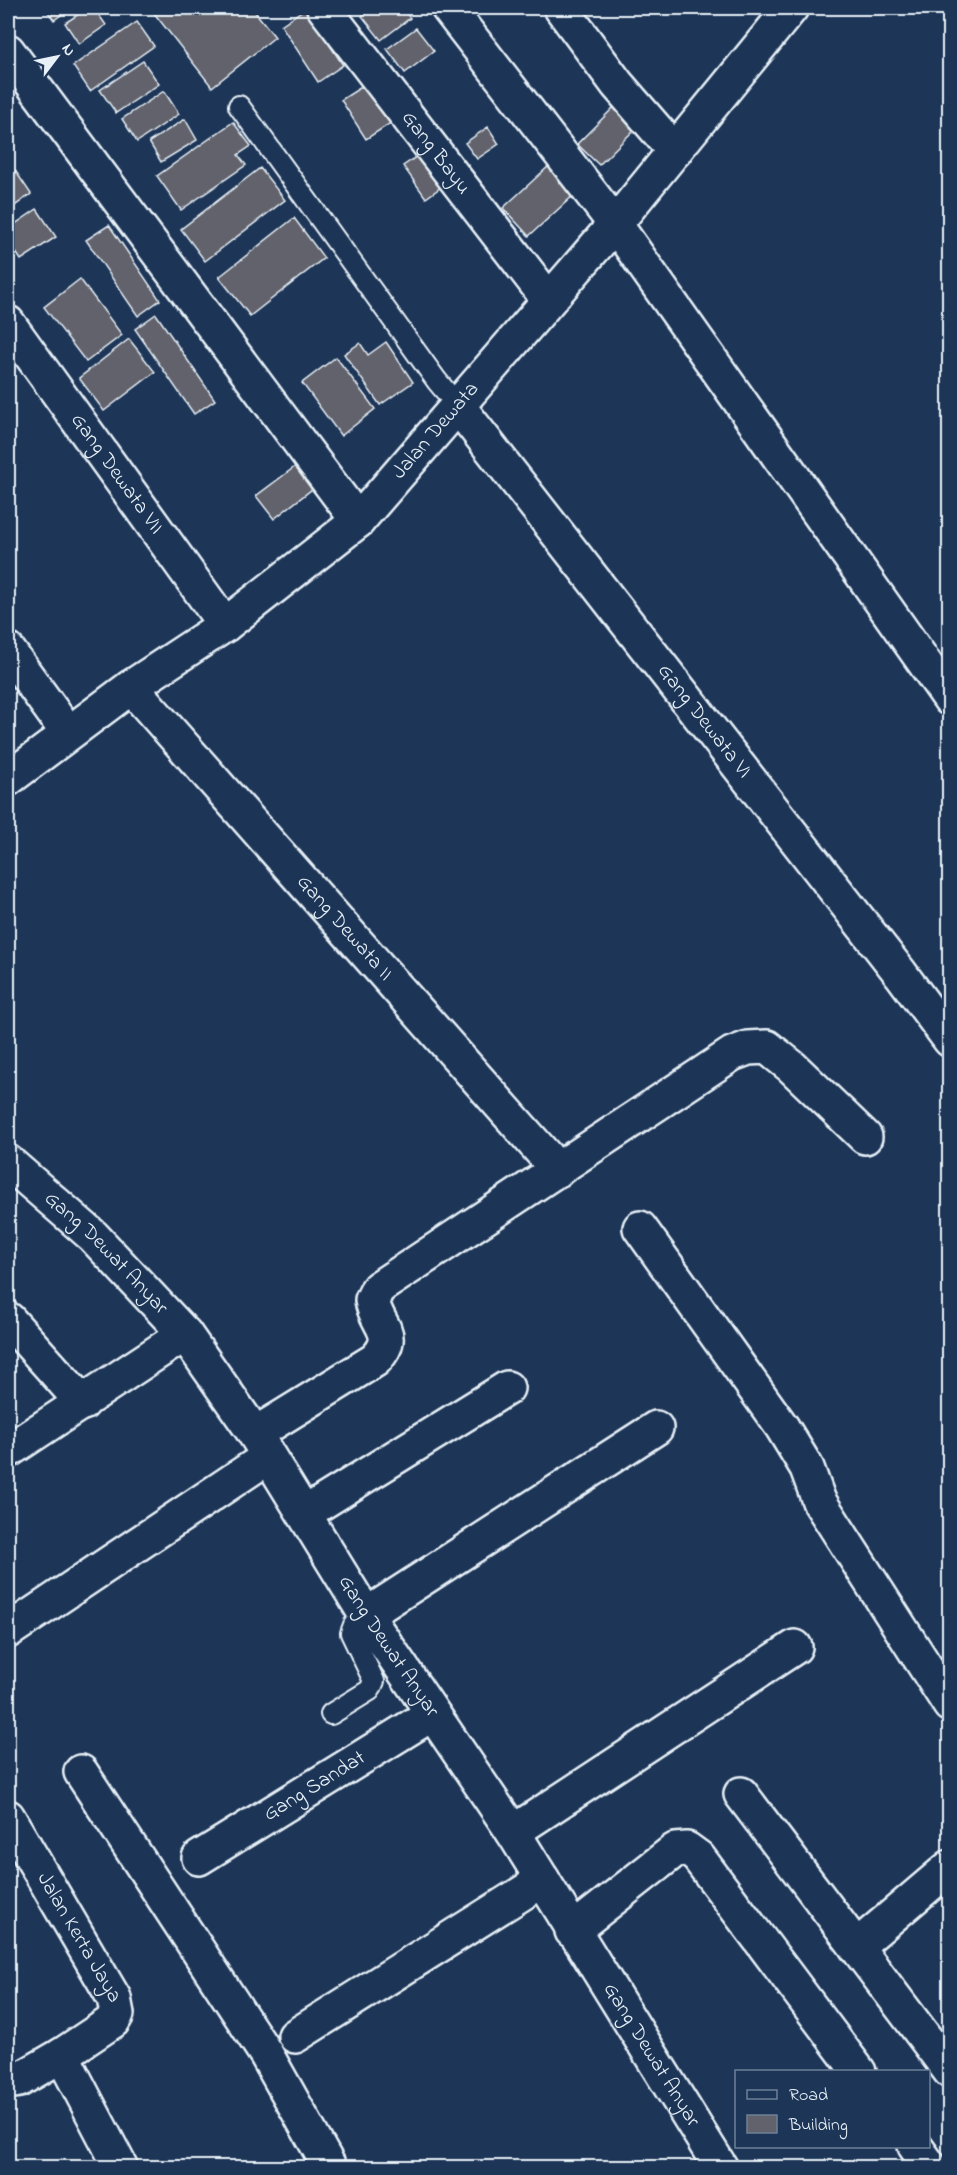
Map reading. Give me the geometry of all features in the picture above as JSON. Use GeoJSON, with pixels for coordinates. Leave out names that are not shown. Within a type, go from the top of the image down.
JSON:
{"type":"FeatureCollection","features":[{"type":"Feature","properties":{"kind":"street","name":"Gang Bayu"},"geometry":{"type":"LineString","coordinates":[[324,8],[548,299]]}},
{"type":"Feature","properties":{"kind":"street"},"geometry":{"type":"LineString","coordinates":[[448,8],[615,224],[950,699]]}},
{"type":"Feature","properties":{"kind":"street"},"geometry":{"type":"LineString","coordinates":[[561,8],[617,84],[675,151]]}},
{"type":"Feature","properties":{"kind":"street","name":"Jalan Dewata"},"geometry":{"type":"LineString","coordinates":[[8,779],[131,687],[225,625],[358,521],[615,224],[791,8]]}},
{"type":"Feature","properties":{"kind":"street"},"geometry":{"type":"LineString","coordinates":[[8,51],[358,521]]}},
{"type":"Feature","properties":{"kind":"street","name":"Gang Dewata VII"},"geometry":{"type":"LineString","coordinates":[[8,323],[225,625]]}},
{"type":"Feature","properties":{"kind":"street","name":"Gang Dewata VI"},"geometry":{"type":"LineString","coordinates":[[458,406],[950,1040]]}},
{"type":"Feature","properties":{"kind":"street"},"geometry":{"type":"LineString","coordinates":[[8,650],[68,733]]}},
{"type":"Feature","properties":{"kind":"street","name":"Gang Dewata II"},"geometry":{"type":"LineString","coordinates":[[131,687],[558,1170]]}},
{"type":"Feature","properties":{"kind":"street"},"geometry":{"type":"LineString","coordinates":[[8,1631],[375,1360],[386,1346],[386,1331],[372,1300],[378,1288],[732,1054],[748,1048],[767,1047],[865,1137]]}},
{"type":"Feature","properties":{"kind":"street","name":"Gang Dewat Anyar"},"geometry":{"type":"LineString","coordinates":[[8,1162],[93,1236],[185,1334],[262,1445],[366,1615],[513,1832],[572,1931],[721,2168]]}},
{"type":"Feature","properties":{"kind":"street"},"geometry":{"type":"LineString","coordinates":[[640,1228],[782,1426],[807,1468],[819,1501],[950,1705]]}},
{"type":"Feature","properties":{"kind":"street"},"geometry":{"type":"LineString","coordinates":[[8,1319],[83,1403]]}},
{"type":"Feature","properties":{"kind":"street"},"geometry":{"type":"LineString","coordinates":[[8,1451],[185,1334]]}},
{"type":"Feature","properties":{"kind":"street"},"geometry":{"type":"LineString","coordinates":[[305,1513],[507,1388]]}},
{"type":"Feature","properties":{"kind":"street"},"geometry":{"type":"LineString","coordinates":[[366,1615],[656,1428]]}},
{"type":"Feature","properties":{"kind":"street"},"geometry":{"type":"LineString","coordinates":[[513,1832],[795,1647]]}},
{"type":"Feature","properties":{"kind":"street","name":"Gang Sandat"},"geometry":{"type":"LineString","coordinates":[[199,1858],[432,1714]]}},
{"type":"Feature","properties":{"kind":"street"},"geometry":{"type":"LineString","coordinates":[[81,1772],[266,2054],[330,2168]]}},
{"type":"Feature","properties":{"kind":"street"},"geometry":{"type":"LineString","coordinates":[[741,1794],[950,2071]]}},
{"type":"Feature","properties":{"kind":"street","name":"Jalan Kerta Jaya"},"geometry":{"type":"LineString","coordinates":[[9,1825],[116,2007],[117,2014],[107,2027],[62,2055]]}},
{"type":"Feature","properties":{"kind":"street"},"geometry":{"type":"LineString","coordinates":[[572,1931],[675,1850],[687,1849],[698,1857],[858,2070]]}},
{"type":"Feature","properties":{"kind":"street"},"geometry":{"type":"LineString","coordinates":[[856,1947],[950,1867]]}},
{"type":"Feature","properties":{"kind":"street"},"geometry":{"type":"LineString","coordinates":[[295,2036],[543,1880]]}},
{"type":"Feature","properties":{"kind":"street"},"geometry":{"type":"LineString","coordinates":[[8,2082],[19,2080],[62,2055],[121,2168]]}},
{"type":"Feature","properties":{"kind":"street"},"geometry":{"type":"LineString","coordinates":[[916,2148],[931,2168]]}},
{"type":"Feature","properties":{"kind":"lane"},"geometry":{"type":"LineString","coordinates":[[239,106],[437,381],[458,406]]}},
{"type":"Feature","properties":{"kind":"lane"},"geometry":{"type":"LineString","coordinates":[[331,1714],[370,1690],[374,1681],[351,1633],[354,1625],[366,1615]]}},
{"type":"Feature","properties":{"kind":"building"},"geometry":{"type":"Polygon","coordinates":[[[45,8],[71,8],[54,20],[45,8]]]}},
{"type":"Feature","properties":{"kind":"building"},"geometry":{"type":"Polygon","coordinates":[[[88,8],[94,8],[106,25],[79,44],[65,23],[88,8]]]}},
{"type":"Feature","properties":{"kind":"building"},"geometry":{"type":"Polygon","coordinates":[[[150,8],[252,8],[275,37],[212,87],[150,8]]]}},
{"type":"Feature","properties":{"kind":"building"},"geometry":{"type":"Polygon","coordinates":[[[306,8],[314,22],[340,33],[327,41],[343,65],[318,82],[281,25],[306,8]]]}},
{"type":"Feature","properties":{"kind":"building"},"geometry":{"type":"Polygon","coordinates":[[[373,8],[402,8],[410,18],[381,40],[362,16],[373,8]]]}},
{"type":"Feature","properties":{"kind":"building"},"geometry":{"type":"Polygon","coordinates":[[[137,22],[154,46],[90,91],[73,66],[137,22]]]}},
{"type":"Feature","properties":{"kind":"building"},"geometry":{"type":"Polygon","coordinates":[[[416,28],[434,51],[405,73],[387,49],[416,28]]]}},
{"type":"Feature","properties":{"kind":"building"},"geometry":{"type":"Polygon","coordinates":[[[143,61],[159,84],[116,113],[100,90],[143,61]]]}},
{"type":"Feature","properties":{"kind":"building"},"geometry":{"type":"Polygon","coordinates":[[[372,80],[397,119],[366,139],[341,100],[372,80]]]}},
{"type":"Feature","properties":{"kind":"building"},"geometry":{"type":"Polygon","coordinates":[[[164,91],[179,114],[137,142],[122,119],[164,91]]]}},
{"type":"Feature","properties":{"kind":"building"},"geometry":{"type":"Polygon","coordinates":[[[622,99],[643,121],[599,165],[577,144],[622,99]]]}},
{"type":"Feature","properties":{"kind":"building"},"geometry":{"type":"Polygon","coordinates":[[[185,119],[197,140],[161,162],[149,142],[185,119]]]}},
{"type":"Feature","properties":{"kind":"building"},"geometry":{"type":"Polygon","coordinates":[[[233,122],[251,146],[238,155],[246,165],[181,210],[157,176],[233,122]]]}},
{"type":"Feature","properties":{"kind":"building"},"geometry":{"type":"Polygon","coordinates":[[[488,127],[499,144],[477,159],[465,143],[488,127]]]}},
{"type":"Feature","properties":{"kind":"building"},"geometry":{"type":"Polygon","coordinates":[[[425,151],[448,182],[426,198],[403,166],[425,151]]]}},
{"type":"Feature","properties":{"kind":"building"},"geometry":{"type":"Polygon","coordinates":[[[8,160],[31,194],[9,210],[8,208],[8,160]]]}},
{"type":"Feature","properties":{"kind":"building"},"geometry":{"type":"Polygon","coordinates":[[[550,165],[576,193],[529,236],[503,208],[550,165]]]}},
{"type":"Feature","properties":{"kind":"building"},"geometry":{"type":"Polygon","coordinates":[[[260,168],[285,200],[205,261],[181,229],[260,168]]]}},
{"type":"Feature","properties":{"kind":"building"},"geometry":{"type":"Polygon","coordinates":[[[37,209],[56,237],[21,260],[8,240],[8,229],[37,209]]]}},
{"type":"Feature","properties":{"kind":"building"},"geometry":{"type":"Polygon","coordinates":[[[294,218],[324,258],[250,316],[219,277],[294,218]]]}},
{"type":"Feature","properties":{"kind":"building"},"geometry":{"type":"Polygon","coordinates":[[[109,225],[160,300],[138,316],[86,240],[109,225]]]}},
{"type":"Feature","properties":{"kind":"building"},"geometry":{"type":"Polygon","coordinates":[[[80,279],[122,335],[86,362],[44,307],[80,279]]]}},
{"type":"Feature","properties":{"kind":"building"},"geometry":{"type":"Polygon","coordinates":[[[156,314],[215,400],[194,414],[135,329],[156,314]]]}},
{"type":"Feature","properties":{"kind":"building"},"geometry":{"type":"Polygon","coordinates":[[[129,339],[155,372],[104,411],[79,378],[129,339]]]}},
{"type":"Feature","properties":{"kind":"building"},"geometry":{"type":"Polygon","coordinates":[[[386,342],[413,382],[380,405],[344,354],[360,343],[368,355],[386,342]]]}},
{"type":"Feature","properties":{"kind":"building"},"geometry":{"type":"Polygon","coordinates":[[[336,357],[375,409],[341,436],[302,383],[336,357]]]}},
{"type":"Feature","properties":{"kind":"building"},"geometry":{"type":"Polygon","coordinates":[[[304,460],[321,482],[274,519],[256,496],[304,460]]]}}]}
